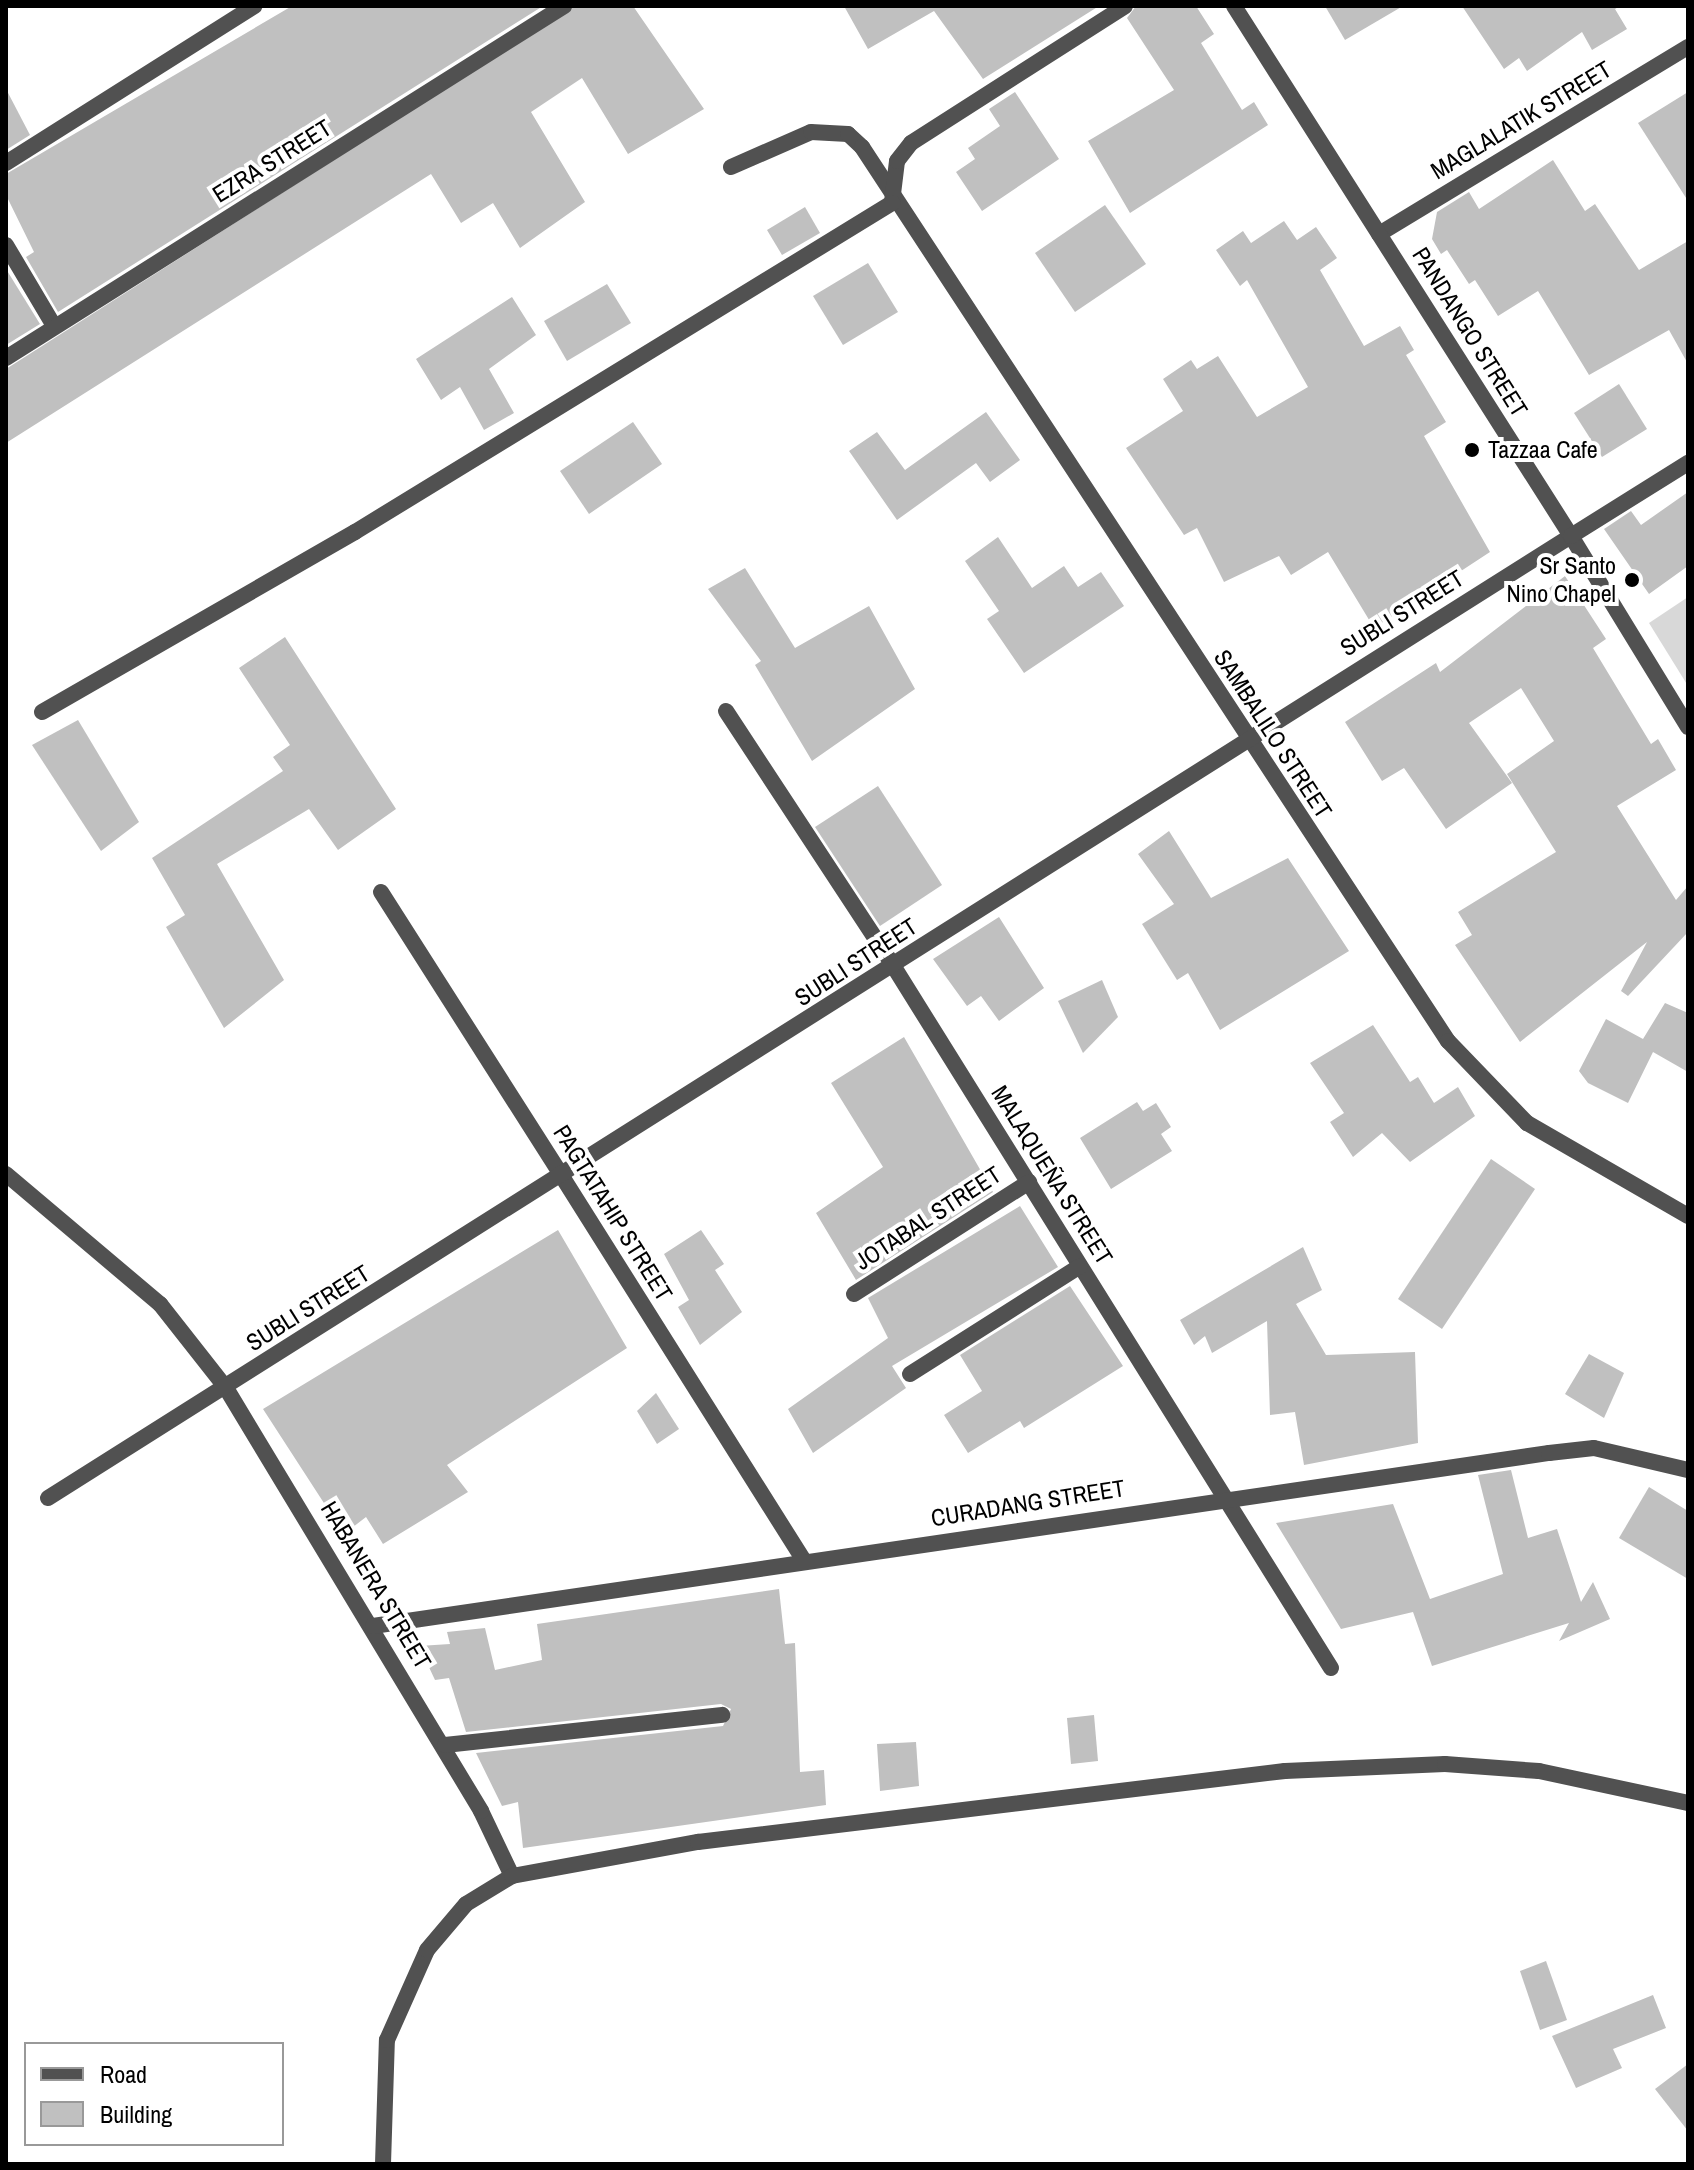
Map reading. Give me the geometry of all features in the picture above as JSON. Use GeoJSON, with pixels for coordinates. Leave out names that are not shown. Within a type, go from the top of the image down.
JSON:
{"type":"FeatureCollection","features":[{"type":"Feature","properties":{"kind":"street"},"geometry":{"type":"LineString","coordinates":[[6,163],[254,6]]}},
{"type":"Feature","properties":{"kind":"street","name":"EZRA STREET"},"geometry":{"type":"LineString","coordinates":[[6,358],[564,6]]}},
{"type":"Feature","properties":{"kind":"street"},"geometry":{"type":"LineString","coordinates":[[42,712],[355,532],[892,203],[897,161],[911,143],[1125,6]]}},
{"type":"Feature","properties":{"kind":"street","name":"PANDANGO STREET"},"geometry":{"type":"LineString","coordinates":[[1234,6],[1571,536],[1688,727]]}},
{"type":"Feature","properties":{"kind":"street","name":"MAGLALATIK STREET"},"geometry":{"type":"LineString","coordinates":[[1379,234],[1688,47]]}},
{"type":"Feature","properties":{"kind":"street","name":"SAMBALILO STREET"},"geometry":{"type":"LineString","coordinates":[[731,167],[811,132],[848,134],[892,203],[1023,389],[1246,738],[1448,1041],[1492,1094],[1566,1148],[1688,1216]]}},
{"type":"Feature","properties":{"kind":"street"},"geometry":{"type":"LineString","coordinates":[[6,245],[54,326]]}},
{"type":"Feature","properties":{"kind":"street","name":"SUBLI STREET"},"geometry":{"type":"LineString","coordinates":[[48,1498],[563,1178],[1246,738],[1688,463]]}},
{"type":"Feature","properties":{"kind":"street","name":"MALAQUEÑA STREET"},"geometry":{"type":"LineString","coordinates":[[726,711],[894,967],[1331,1668]]}},
{"type":"Feature","properties":{"kind":"street","name":"PAGTATAHIP STREET"},"geometry":{"type":"LineString","coordinates":[[381,892],[804,1561]]}},
{"type":"Feature","properties":{"kind":"street","name":"HABANERA STREET"},"geometry":{"type":"LineString","coordinates":[[6,1174],[160,1304],[226,1388],[445,1745],[512,1876]]}},
{"type":"Feature","properties":{"kind":"street","name":"JOTABAL STREET"},"geometry":{"type":"LineString","coordinates":[[854,1294],[1029,1182]]}},
{"type":"Feature","properties":{"kind":"street"},"geometry":{"type":"LineString","coordinates":[[910,1374],[1080,1266]]}},
{"type":"Feature","properties":{"kind":"street","name":"CURADANG STREET"},"geometry":{"type":"LineString","coordinates":[[373,1626],[1225,1498],[1594,1448],[1688,1470]]}},
{"type":"Feature","properties":{"kind":"street"},"geometry":{"type":"LineString","coordinates":[[445,1745],[722,1715]]}},
{"type":"Feature","properties":{"kind":"street"},"geometry":{"type":"LineString","coordinates":[[383,2164],[387,2040],[427,1950],[466,1904],[512,1876],[698,1842],[1298,1770],[1445,1764],[1539,1771],[1688,1803]]}},
{"type":"Feature","properties":{"kind":"shaded area"},"geometry":{"type":"Polygon","coordinates":[[[1688,597],[1688,686],[1649,623],[1688,597]]]}},
{"type":"Feature","properties":{"kind":"building"},"geometry":{"type":"Polygon","coordinates":[[[292,6],[543,6],[58,312],[26,257],[34,252],[6,195],[6,174],[292,6]]]}},
{"type":"Feature","properties":{"kind":"building"},"geometry":{"type":"Polygon","coordinates":[[[575,6],[633,6],[704,109],[628,154],[582,78],[531,112],[585,202],[520,248],[493,203],[461,223],[431,174],[6,443],[6,369],[575,6]]]}},
{"type":"Feature","properties":{"kind":"building"},"geometry":{"type":"Polygon","coordinates":[[[844,6],[1099,6],[983,79],[934,11],[868,49],[844,6]]]}},
{"type":"Feature","properties":{"kind":"building"},"geometry":{"type":"Polygon","coordinates":[[[1136,6],[1196,6],[1214,34],[1201,43],[1242,110],[1254,102],[1268,125],[1130,213],[1088,141],[1174,90],[1127,18],[1136,6]]]}},
{"type":"Feature","properties":{"kind":"building"},"geometry":{"type":"Polygon","coordinates":[[[1325,6],[1403,6],[1345,40],[1325,6]]]}},
{"type":"Feature","properties":{"kind":"building"},"geometry":{"type":"Polygon","coordinates":[[[1462,6],[1620,6],[1615,9],[1627,29],[1592,50],[1582,32],[1527,71],[1519,58],[1504,69],[1462,6]]]}},
{"type":"Feature","properties":{"kind":"building"},"geometry":{"type":"Polygon","coordinates":[[[6,89],[30,135],[6,150],[6,89]]]}},
{"type":"Feature","properties":{"kind":"building"},"geometry":{"type":"Polygon","coordinates":[[[1015,92],[1059,159],[982,211],[956,172],[975,159],[968,148],[1000,126],[989,109],[1015,92]]]}},
{"type":"Feature","properties":{"kind":"building"},"geometry":{"type":"Polygon","coordinates":[[[1688,92],[1688,201],[1638,123],[1688,92]]]}},
{"type":"Feature","properties":{"kind":"building"},"geometry":{"type":"Polygon","coordinates":[[[1553,160],[1585,211],[1595,204],[1639,270],[1688,241],[1688,364],[1669,330],[1589,375],[1538,291],[1498,316],[1475,280],[1469,284],[1447,250],[1441,254],[1432,239],[1437,212],[1469,192],[1479,209],[1553,160]]]}},
{"type":"Feature","properties":{"kind":"building"},"geometry":{"type":"Polygon","coordinates":[[[1105,205],[1146,264],[1075,312],[1035,253],[1105,205]]]}},
{"type":"Feature","properties":{"kind":"building"},"geometry":{"type":"Polygon","coordinates":[[[805,207],[820,233],[782,255],[767,230],[805,207]]]}},
{"type":"Feature","properties":{"kind":"building"},"geometry":{"type":"Polygon","coordinates":[[[1284,221],[1297,240],[1316,227],[1337,258],[1320,270],[1364,346],[1400,326],[1414,350],[1406,355],[1446,422],[1424,436],[1490,552],[1374,628],[1328,552],[1291,575],[1279,556],[1224,582],[1197,528],[1184,535],[1126,448],[1183,411],[1163,379],[1191,360],[1197,369],[1218,356],[1257,417],[1308,387],[1247,280],[1240,286],[1216,250],[1243,231],[1251,243],[1284,221]]]}},
{"type":"Feature","properties":{"kind":"building"},"geometry":{"type":"Polygon","coordinates":[[[868,263],[898,312],[843,345],[813,296],[868,263]]]}},
{"type":"Feature","properties":{"kind":"building"},"geometry":{"type":"Polygon","coordinates":[[[6,269],[40,324],[6,345],[6,269]]]}},
{"type":"Feature","properties":{"kind":"building"},"geometry":{"type":"Polygon","coordinates":[[[607,284],[631,323],[567,361],[544,321],[607,284]]]}},
{"type":"Feature","properties":{"kind":"building"},"geometry":{"type":"Polygon","coordinates":[[[512,297],[536,335],[489,369],[514,413],[484,430],[460,387],[441,400],[416,359],[512,297]]]}},
{"type":"Feature","properties":{"kind":"building"},"geometry":{"type":"Polygon","coordinates":[[[1619,384],[1647,429],[1602,457],[1574,413],[1619,384]]]}},
{"type":"Feature","properties":{"kind":"building"},"geometry":{"type":"Polygon","coordinates":[[[986,412],[1020,460],[990,482],[976,463],[897,520],[849,451],[877,432],[905,470],[986,412]]]}},
{"type":"Feature","properties":{"kind":"building"},"geometry":{"type":"Polygon","coordinates":[[[633,422],[662,464],[589,514],[560,471],[633,422]]]}},
{"type":"Feature","properties":{"kind":"building"},"geometry":{"type":"Polygon","coordinates":[[[1688,492],[1688,566],[1649,594],[1604,529],[1631,511],[1641,525],[1688,492]]]}},
{"type":"Feature","properties":{"kind":"building"},"geometry":{"type":"Polygon","coordinates":[[[998,537],[1032,588],[1064,566],[1078,587],[1101,572],[1124,606],[1024,673],[987,619],[999,611],[965,561],[998,537]]]}},
{"type":"Feature","properties":{"kind":"building"},"geometry":{"type":"Polygon","coordinates":[[[745,568],[795,648],[869,606],[915,689],[812,761],[755,665],[761,661],[708,589],[745,568]]]}},
{"type":"Feature","properties":{"kind":"building"},"geometry":{"type":"Polygon","coordinates":[[[1565,576],[1606,639],[1593,648],[1651,744],[1658,739],[1676,770],[1617,806],[1676,900],[1688,886],[1688,932],[1628,996],[1621,991],[1647,942],[1520,1042],[1455,945],[1472,935],[1458,912],[1556,852],[1507,774],[1554,741],[1521,688],[1469,723],[1512,783],[1446,829],[1404,768],[1382,781],[1345,722],[1436,663],[1440,672],[1565,576]]]}},
{"type":"Feature","properties":{"kind":"building"},"geometry":{"type":"Polygon","coordinates":[[[285,637],[396,809],[338,850],[309,809],[217,864],[284,980],[224,1028],[166,927],[185,915],[152,858],[283,771],[273,757],[290,745],[239,668],[285,637]]]}},
{"type":"Feature","properties":{"kind":"building"},"geometry":{"type":"Polygon","coordinates":[[[78,720],[139,822],[101,851],[32,745],[78,720]]]}},
{"type":"Feature","properties":{"kind":"building"},"geometry":{"type":"Polygon","coordinates":[[[878,786],[942,885],[880,926],[815,827],[878,786]]]}},
{"type":"Feature","properties":{"kind":"building"},"geometry":{"type":"Polygon","coordinates":[[[1169,831],[1211,898],[1288,858],[1349,951],[1220,1030],[1188,973],[1177,980],[1142,924],[1174,904],[1138,854],[1169,831]]]}},
{"type":"Feature","properties":{"kind":"building"},"geometry":{"type":"Polygon","coordinates":[[[999,917],[1044,988],[999,1021],[981,996],[967,1006],[933,959],[999,917]]]}},
{"type":"Feature","properties":{"kind":"building"},"geometry":{"type":"Polygon","coordinates":[[[1102,980],[1118,1017],[1083,1053],[1058,1001],[1102,980]]]}},
{"type":"Feature","properties":{"kind":"building"},"geometry":{"type":"Polygon","coordinates":[[[1665,1003],[1688,1013],[1688,1072],[1653,1052],[1628,1103],[1588,1083],[1579,1071],[1606,1019],[1643,1039],[1665,1003]]]}},
{"type":"Feature","properties":{"kind":"building"},"geometry":{"type":"Polygon","coordinates":[[[1373,1025],[1410,1082],[1418,1077],[1434,1103],[1458,1087],[1475,1116],[1410,1162],[1382,1133],[1353,1157],[1330,1122],[1344,1113],[1310,1063],[1373,1025]]]}},
{"type":"Feature","properties":{"kind":"building"},"geometry":{"type":"Polygon","coordinates":[[[904,1037],[993,1192],[856,1280],[816,1213],[883,1167],[831,1083],[904,1037]]]}},
{"type":"Feature","properties":{"kind":"building"},"geometry":{"type":"Polygon","coordinates":[[[1137,1102],[1143,1111],[1156,1103],[1171,1127],[1161,1134],[1172,1151],[1111,1189],[1080,1138],[1137,1102]]]}},
{"type":"Feature","properties":{"kind":"building"},"geometry":{"type":"Polygon","coordinates":[[[1491,1159],[1535,1189],[1442,1329],[1398,1299],[1491,1159]]]}},
{"type":"Feature","properties":{"kind":"building"},"geometry":{"type":"Polygon","coordinates":[[[1020,1206],[1058,1267],[892,1366],[906,1388],[813,1453],[788,1409],[888,1338],[868,1298],[1020,1206]]]}},
{"type":"Feature","properties":{"kind":"building"},"geometry":{"type":"Polygon","coordinates":[[[558,1230],[627,1348],[447,1465],[468,1492],[383,1544],[366,1517],[344,1534],[263,1409],[558,1230]]]}},
{"type":"Feature","properties":{"kind":"building"},"geometry":{"type":"Polygon","coordinates":[[[701,1230],[724,1264],[715,1270],[742,1312],[700,1345],[678,1307],[689,1300],[664,1254],[701,1230]]]}},
{"type":"Feature","properties":{"kind":"building"},"geometry":{"type":"Polygon","coordinates":[[[1303,1247],[1322,1290],[1296,1304],[1326,1355],[1415,1352],[1418,1443],[1304,1465],[1295,1412],[1270,1415],[1267,1321],[1212,1353],[1205,1336],[1194,1345],[1180,1320],[1303,1247]]]}},
{"type":"Feature","properties":{"kind":"building"},"geometry":{"type":"Polygon","coordinates":[[[1070,1286],[1123,1366],[1024,1428],[1020,1421],[968,1453],[944,1415],[982,1391],[960,1355],[1070,1286]]]}},
{"type":"Feature","properties":{"kind":"building"},"geometry":{"type":"Polygon","coordinates":[[[1589,1354],[1624,1373],[1604,1418],[1565,1394],[1589,1354]]]}},
{"type":"Feature","properties":{"kind":"building"},"geometry":{"type":"Polygon","coordinates":[[[656,1393],[679,1429],[657,1444],[637,1411],[656,1393]]]}},
{"type":"Feature","properties":{"kind":"building"},"geometry":{"type":"Polygon","coordinates":[[[1511,1470],[1528,1538],[1557,1529],[1581,1602],[1593,1582],[1610,1619],[1559,1641],[1569,1623],[1432,1666],[1413,1612],[1341,1629],[1276,1523],[1393,1504],[1430,1599],[1503,1574],[1478,1475],[1511,1470]]]}},
{"type":"Feature","properties":{"kind":"building"},"geometry":{"type":"Polygon","coordinates":[[[1649,1487],[1688,1511],[1688,1579],[1619,1538],[1649,1487]]]}},
{"type":"Feature","properties":{"kind":"building"},"geometry":{"type":"Polygon","coordinates":[[[779,1589],[785,1644],[795,1643],[800,1772],[824,1770],[826,1805],[523,1848],[518,1802],[502,1806],[476,1753],[723,1726],[731,1709],[721,1704],[466,1732],[449,1678],[435,1680],[419,1646],[450,1644],[447,1632],[485,1628],[495,1670],[542,1660],[537,1624],[779,1589]]]}},
{"type":"Feature","properties":{"kind":"building"},"geometry":{"type":"Polygon","coordinates":[[[1094,1715],[1098,1761],[1071,1764],[1067,1718],[1094,1715]]]}},
{"type":"Feature","properties":{"kind":"building"},"geometry":{"type":"Polygon","coordinates":[[[916,1742],[919,1786],[880,1791],[877,1744],[916,1742]]]}},
{"type":"Feature","properties":{"kind":"building"},"geometry":{"type":"Polygon","coordinates":[[[1546,1961],[1567,2020],[1540,2030],[1520,1971],[1546,1961]]]}},
{"type":"Feature","properties":{"kind":"building"},"geometry":{"type":"Polygon","coordinates":[[[1653,1995],[1666,2028],[1613,2049],[1622,2068],[1576,2088],[1552,2036],[1653,1995]]]}},
{"type":"Feature","properties":{"kind":"building"},"geometry":{"type":"Polygon","coordinates":[[[1688,2064],[1688,2131],[1655,2089],[1688,2064]]]}},
{"type":"Feature","properties":{"kind":"place","name":"Tazzaa Cafe"},"geometry":{"type":"Point","coordinates":[1472,450]}},
{"type":"Feature","properties":{"kind":"place","name":"Sr Santo Nino Chapel"},"geometry":{"type":"Point","coordinates":[1632,580]}}]}
